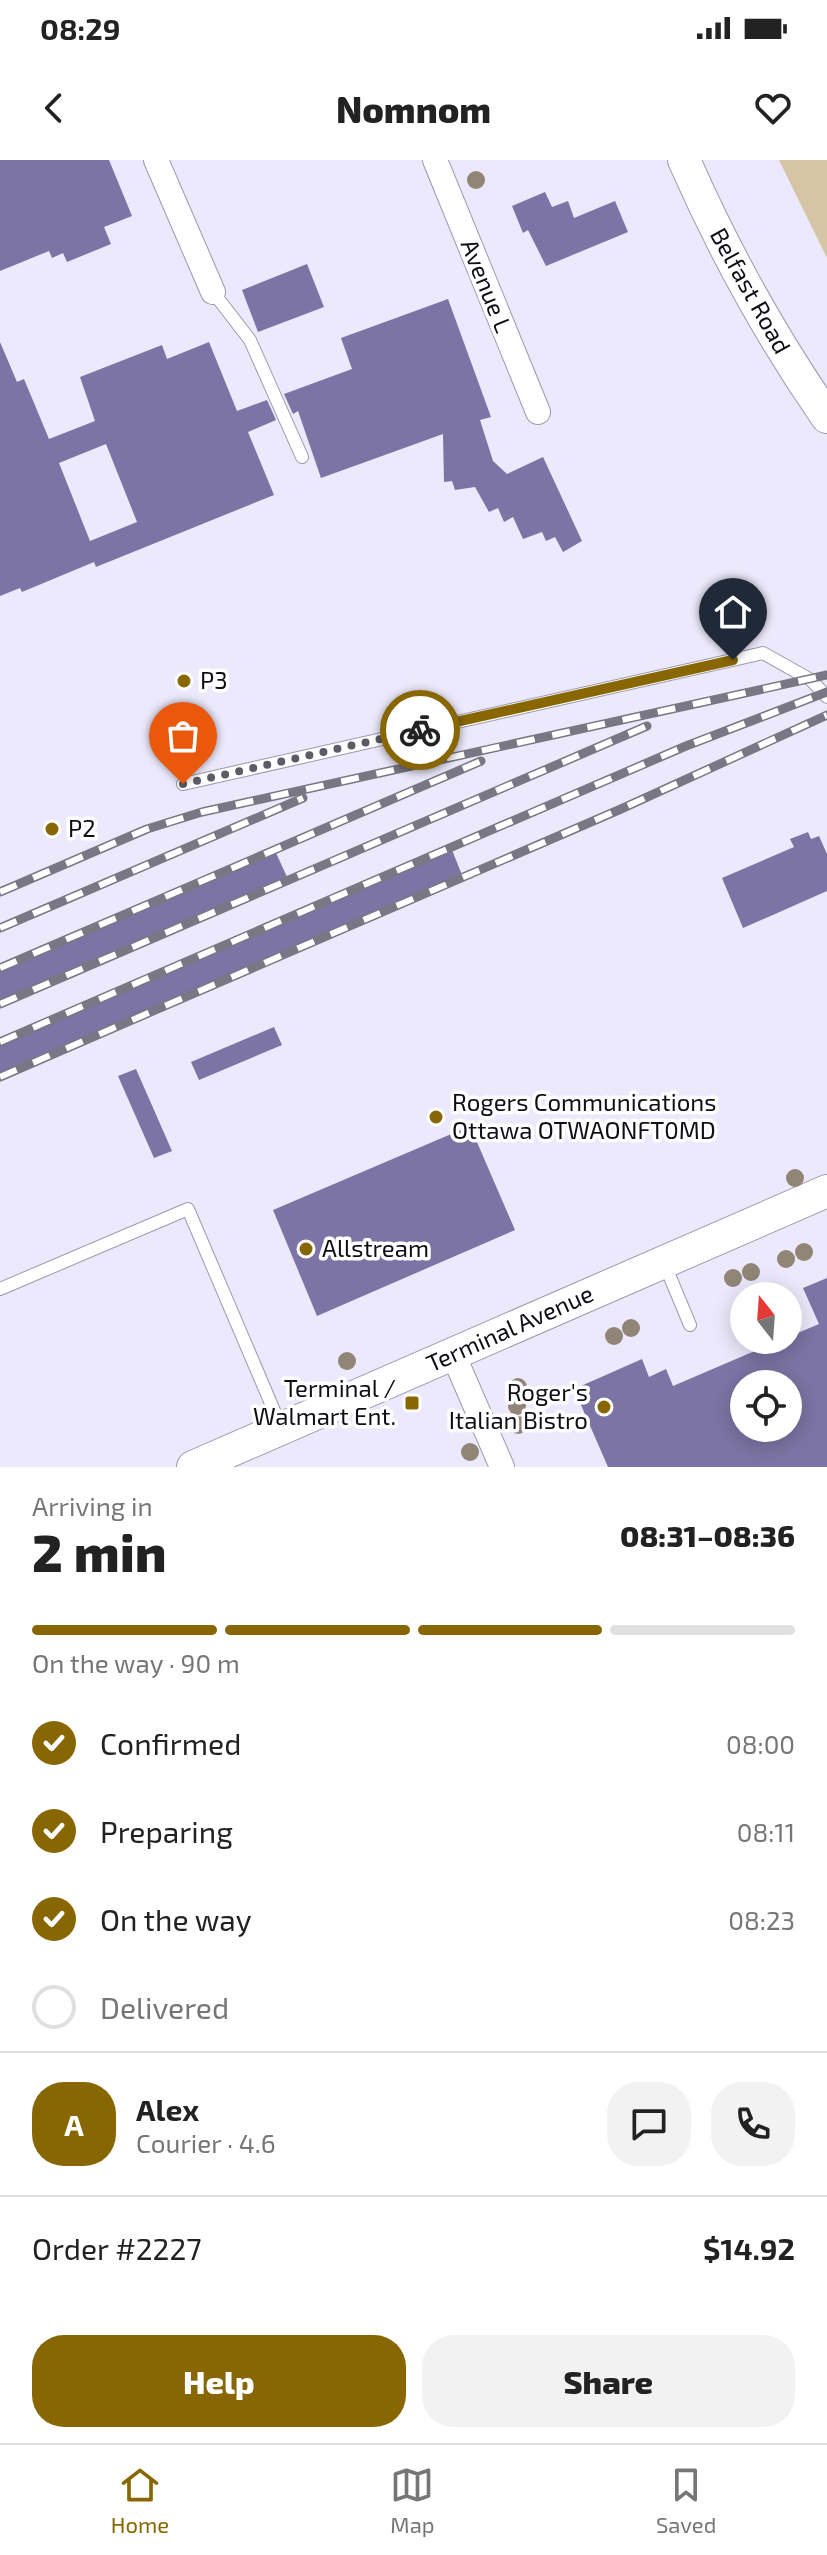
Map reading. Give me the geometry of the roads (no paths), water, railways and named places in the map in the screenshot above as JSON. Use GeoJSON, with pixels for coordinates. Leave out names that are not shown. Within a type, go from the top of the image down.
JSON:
{"type":"FeatureCollection","features":[{"type":"Feature","properties":{"kind":"street"},"geometry":{"type":"LineString","coordinates":[[156,160],[213,292]]}},
{"type":"Feature","properties":{"kind":"street","name":"Avenue L"},"geometry":{"type":"LineString","coordinates":[[435,160],[538,412]]}},
{"type":"Feature","properties":{"kind":"street","name":"Belfast Road"},"geometry":{"type":"LineString","coordinates":[[684,160],[720,243],[783,353],[827,417]]}},
{"type":"Feature","properties":{"kind":"street","name":"Terminal Avenue"},"geometry":{"type":"LineString","coordinates":[[193,1467],[827,1191]]}},
{"type":"Feature","properties":{"kind":"street"},"geometry":{"type":"LineString","coordinates":[[453,1354],[502,1467]]}},
{"type":"Feature","properties":{"kind":"lane"},"geometry":{"type":"LineString","coordinates":[[213,292],[250,340],[302,457]]}},
{"type":"Feature","properties":{"kind":"lane"},"geometry":{"type":"LineString","coordinates":[[183,784],[763,653],[811,680],[827,697]]}},
{"type":"Feature","properties":{"kind":"lane"},"geometry":{"type":"LineString","coordinates":[[0,1289],[188,1209],[282,1429]]}},
{"type":"Feature","properties":{"kind":"lane"},"geometry":{"type":"LineString","coordinates":[[664,1262],[690,1325]]}},
{"type":"Feature","properties":{"kind":"railway"},"geometry":{"type":"LineString","coordinates":[[0,892],[147,829],[202,812],[827,675]]}},
{"type":"Feature","properties":{"kind":"railway"},"geometry":{"type":"LineString","coordinates":[[0,1042],[686,746],[827,692]]}},
{"type":"Feature","properties":{"kind":"railway"},"geometry":{"type":"LineString","coordinates":[[0,1077],[621,809],[827,715]]}},
{"type":"Feature","properties":{"kind":"railway"},"geometry":{"type":"LineString","coordinates":[[0,1004],[647,726]]}},
{"type":"Feature","properties":{"kind":"railway"},"geometry":{"type":"LineString","coordinates":[[0,968],[481,761]]}},
{"type":"Feature","properties":{"kind":"railway"},"geometry":{"type":"LineString","coordinates":[[0,928],[303,798]]}},
{"type":"Feature","properties":{"kind":"place","name":"P3"},"geometry":{"type":"Point","coordinates":[184,681]}},
{"type":"Feature","properties":{"kind":"place","name":"P2"},"geometry":{"type":"Point","coordinates":[52,829]}},
{"type":"Feature","properties":{"kind":"place","name":"Rogers Communications Ottawa OTWAONFT0MD"},"geometry":{"type":"Point","coordinates":[436,1117]}},
{"type":"Feature","properties":{"kind":"place","name":"Allstream"},"geometry":{"type":"Point","coordinates":[306,1249]}},
{"type":"Feature","properties":{"kind":"place","name":"Terminal / Walmart Ent."},"geometry":{"type":"Point","coordinates":[412,1403]}},
{"type":"Feature","properties":{"kind":"place","name":"Roger's Italian Bistro"},"geometry":{"type":"Point","coordinates":[604,1407]}}]}
